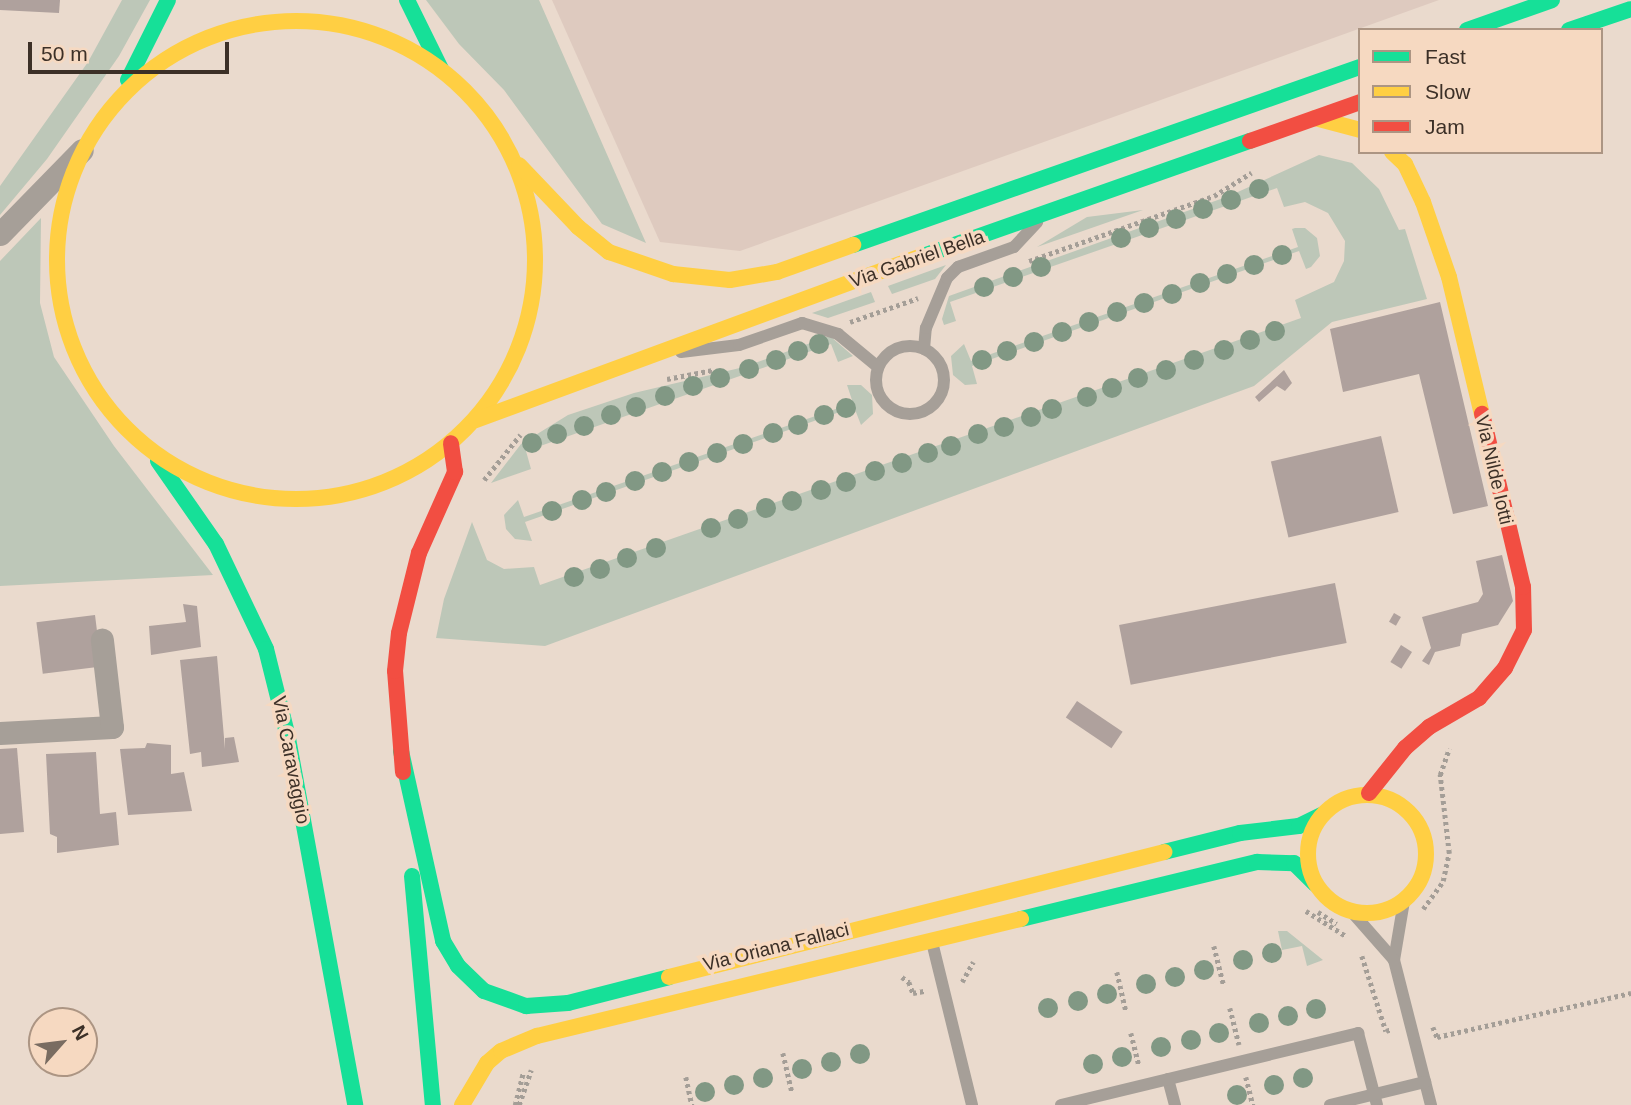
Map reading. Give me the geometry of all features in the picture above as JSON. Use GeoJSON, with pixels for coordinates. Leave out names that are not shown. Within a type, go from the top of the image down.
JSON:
{"type":"FeatureCollection","features":[{"type":"Feature","properties":{"kind":"street"},"geometry":{"type":"LineString","coordinates":[[0,234],[82,150],[113,104],[168,0]]}},
{"type":"Feature","properties":{"kind":"street"},"geometry":{"type":"LineString","coordinates":[[407,0],[441,69]]}},
{"type":"Feature","properties":{"kind":"street"},"geometry":{"type":"LineString","coordinates":[[1473,28],[1552,0]]}},
{"type":"Feature","properties":{"kind":"street"},"geometry":{"type":"LineString","coordinates":[[1575,28],[1631,9]]}},
{"type":"Feature","properties":{"kind":"street"},"geometry":{"type":"LineString","coordinates":[[82,150],[64,199],[58,233],[60,302],[69,335],[99,397],[146,447],[210,483],[281,499],[318,499],[366,489],[421,465],[451,443],[475,420],[513,362],[533,296],[533,226],[514,159],[478,105],[441,69],[402,45],[360,29],[315,20],[270,21],[225,30],[183,47],[145,72],[113,104]]}},
{"type":"Feature","properties":{"kind":"street","name":"Via Gabriel Bella"},"geometry":{"type":"LineString","coordinates":[[514,159],[578,227],[609,252],[673,274],[730,280],[777,272],[1358,68]]}},
{"type":"Feature","properties":{"kind":"street","name":"Via Gabriel Bella"},"geometry":{"type":"LineString","coordinates":[[475,420],[650,353],[1358,103]]}},
{"type":"Feature","properties":{"kind":"street"},"geometry":{"type":"LineString","coordinates":[[1315,118],[1358,130]]}},
{"type":"Feature","properties":{"kind":"street","name":"Via Nilde Iotti"},"geometry":{"type":"LineString","coordinates":[[1368,793],[1417,738],[1479,698],[1505,668],[1524,630],[1523,587],[1449,277],[1401,156]]}},
{"type":"Feature","properties":{"kind":"street"},"geometry":{"type":"LineString","coordinates":[[433,1105],[395,671],[399,633],[419,554],[456,471],[451,443]]}},
{"type":"Feature","properties":{"kind":"street","name":"Via Caravaggio"},"geometry":{"type":"LineString","coordinates":[[146,447],[216,544],[266,649],[287,733],[355,1105]]}},
{"type":"Feature","properties":{"kind":"street"},"geometry":{"type":"LineString","coordinates":[[0,733],[112,727],[102,640]]}},
{"type":"Feature","properties":{"kind":"street"},"geometry":{"type":"LineString","coordinates":[[1415,819],[1402,805],[1368,793],[1334,803],[1322,815],[1308,848],[1315,884],[1331,901],[1352,911],[1371,913],[1404,901],[1417,887],[1427,852],[1415,819],[1408,777],[1417,738]]}},
{"type":"Feature","properties":{"kind":"street","name":"Via Oriana Fallaci"},"geometry":{"type":"LineString","coordinates":[[401,751],[443,941],[458,966],[484,990],[526,1006],[568,1003],[1240,833],[1299,826],[1322,815]]}},
{"type":"Feature","properties":{"kind":"street","name":"Via Oriana Fallaci"},"geometry":{"type":"LineString","coordinates":[[462,1105],[487,1063],[520,1041],[1257,862],[1294,863],[1315,884]]}},
{"type":"Feature","properties":{"kind":"lane"},"geometry":{"type":"LineString","coordinates":[[924,349],[926,328],[947,278],[958,267],[1014,247],[1041,216]]}},
{"type":"Feature","properties":{"kind":"lane"},"geometry":{"type":"LineString","coordinates":[[650,353],[703,352],[802,323],[838,334],[878,367]]}},
{"type":"Feature","properties":{"kind":"lane"},"geometry":{"type":"LineString","coordinates":[[914,346],[924,349],[934,356],[944,376],[939,397],[922,412],[900,413],[890,408],[877,389],[878,367],[892,351],[914,346]]}},
{"type":"Feature","properties":{"kind":"lane"},"geometry":{"type":"LineString","coordinates":[[1404,901],[1394,960],[1431,1105]]}},
{"type":"Feature","properties":{"kind":"lane"},"geometry":{"type":"LineString","coordinates":[[1352,911],[1394,960]]}},
{"type":"Feature","properties":{"kind":"lane"},"geometry":{"type":"LineString","coordinates":[[932,942],[972,1105]]}},
{"type":"Feature","properties":{"kind":"lane"},"geometry":{"type":"LineString","coordinates":[[1061,1105],[1357,1034],[1376,1100]]}},
{"type":"Feature","properties":{"kind":"lane"},"geometry":{"type":"LineString","coordinates":[[1168,1079],[1175,1105]]}},
{"type":"Feature","properties":{"kind":"lane"},"geometry":{"type":"LineString","coordinates":[[1330,1105],[1376,1100],[1425,1082]]}},
{"type":"Feature","properties":{"kind":"path"},"geometry":{"type":"LineString","coordinates":[[1420,913],[1443,881],[1449,853],[1440,775],[1454,743]]}},
{"type":"Feature","properties":{"kind":"path"},"geometry":{"type":"LineString","coordinates":[[1307,901],[1325,917],[1357,934]]}},
{"type":"Feature","properties":{"kind":"path"},"geometry":{"type":"LineString","coordinates":[[1298,902],[1321,924],[1353,940]]}},
{"type":"Feature","properties":{"kind":"path"},"geometry":{"type":"LineString","coordinates":[[1214,946],[1224,986]]}},
{"type":"Feature","properties":{"kind":"path"},"geometry":{"type":"LineString","coordinates":[[1366,947],[1374,965]]}},
{"type":"Feature","properties":{"kind":"path"},"geometry":{"type":"LineString","coordinates":[[1360,951],[1385,1031],[1392,1029],[1382,988]]}},
{"type":"Feature","properties":{"kind":"path"},"geometry":{"type":"LineString","coordinates":[[963,989],[963,978],[978,957]]}},
{"type":"Feature","properties":{"kind":"path"},"geometry":{"type":"LineString","coordinates":[[1116,972],[1126,1010]]}},
{"type":"Feature","properties":{"kind":"path"},"geometry":{"type":"LineString","coordinates":[[1425,1021],[1431,1020],[1437,1037],[1631,993]]}},
{"type":"Feature","properties":{"kind":"path"},"geometry":{"type":"LineString","coordinates":[[1230,1009],[1239,1048]]}},
{"type":"Feature","properties":{"kind":"path"},"geometry":{"type":"LineString","coordinates":[[1131,1033],[1140,1071]]}},
{"type":"Feature","properties":{"kind":"path"},"geometry":{"type":"LineString","coordinates":[[783,1053],[792,1091]]}},
{"type":"Feature","properties":{"kind":"path"},"geometry":{"type":"LineString","coordinates":[[1245,1073],[1253,1105]]}},
{"type":"Feature","properties":{"kind":"path"},"geometry":{"type":"LineString","coordinates":[[686,1077],[692,1105]]}},
{"type":"Feature","properties":{"kind":"shaded area"},"geometry":{"type":"Polygon","coordinates":[[[552,0],[1439,0],[740,251],[660,242],[552,0]]]}},
{"type":"Feature","properties":{"kind":"green space"},"geometry":{"type":"Polygon","coordinates":[[[122,0],[150,0],[119,56],[47,159],[0,215],[0,186],[88,62],[122,0]]]}},
{"type":"Feature","properties":{"kind":"green space"},"geometry":{"type":"Polygon","coordinates":[[[426,0],[539,0],[646,243],[602,224],[504,90],[459,44],[426,0]]]}},
{"type":"Feature","properties":{"kind":"green space"},"geometry":{"type":"Polygon","coordinates":[[[1319,155],[1352,163],[1379,189],[1399,230],[1405,229],[1427,299],[1332,322],[1254,386],[545,646],[436,638],[444,599],[472,522],[487,560],[504,569],[534,567],[540,585],[1301,318],[1295,300],[1334,282],[1344,261],[1345,241],[1328,213],[1305,202],[1284,207],[1277,188],[950,302],[956,321],[944,325],[942,319],[949,296],[1229,196],[1319,155]]]}},
{"type":"Feature","properties":{"kind":"green space"},"geometry":{"type":"Polygon","coordinates":[[[1143,210],[1037,247],[1087,217],[1143,210]]]}},
{"type":"Feature","properties":{"kind":"green space"},"geometry":{"type":"Polygon","coordinates":[[[41,218],[40,303],[54,357],[114,446],[213,575],[0,586],[0,261],[41,218]]]}},
{"type":"Feature","properties":{"kind":"green space"},"geometry":{"type":"Polygon","coordinates":[[[1305,228],[1317,238],[1320,256],[1311,267],[1306,269],[1299,251],[972,366],[977,384],[965,385],[953,375],[951,356],[964,344],[971,361],[1298,247],[1292,229],[1305,228]]]}},
{"type":"Feature","properties":{"kind":"green space"},"geometry":{"type":"Polygon","coordinates":[[[946,265],[935,279],[892,294],[888,286],[946,265]]]}},
{"type":"Feature","properties":{"kind":"green space"},"geometry":{"type":"Polygon","coordinates":[[[871,292],[875,302],[828,318],[812,313],[871,292]]]}},
{"type":"Feature","properties":{"kind":"green space"},"geometry":{"type":"Polygon","coordinates":[[[830,336],[853,356],[838,362],[831,344],[526,451],[531,469],[491,483],[521,444],[568,415],[634,393],[744,367],[830,336]]]}},
{"type":"Feature","properties":{"kind":"green space"},"geometry":{"type":"Polygon","coordinates":[[[847,385],[861,385],[872,395],[873,414],[861,425],[854,407],[525,522],[532,541],[515,539],[506,529],[504,515],[518,500],[524,517],[853,403],[847,385]]]}},
{"type":"Feature","properties":{"kind":"green space"},"geometry":{"type":"Polygon","coordinates":[[[1278,931],[1287,931],[1323,960],[1307,966],[1302,946],[1282,950],[1278,931]]]}},
{"type":"Feature","properties":{"kind":"building"},"geometry":{"type":"Polygon","coordinates":[[[0,0],[60,0],[59,13],[0,10],[0,0]]]}},
{"type":"Feature","properties":{"kind":"building"},"geometry":{"type":"Polygon","coordinates":[[[1440,302],[1488,506],[1453,514],[1419,374],[1343,392],[1330,329],[1440,302]]]}},
{"type":"Feature","properties":{"kind":"building"},"geometry":{"type":"Polygon","coordinates":[[[1284,370],[1292,383],[1285,391],[1277,386],[1259,402],[1255,397],[1284,370]]]}},
{"type":"Feature","properties":{"kind":"building"},"geometry":{"type":"Polygon","coordinates":[[[1381,436],[1399,512],[1288,537],[1271,461],[1381,436]]]}},
{"type":"Feature","properties":{"kind":"building"},"geometry":{"type":"Polygon","coordinates":[[[1502,555],[1513,601],[1498,625],[1462,634],[1460,646],[1435,652],[1429,665],[1422,661],[1431,648],[1422,617],[1478,602],[1483,594],[1476,561],[1502,555]]]}},
{"type":"Feature","properties":{"kind":"building"},"geometry":{"type":"Polygon","coordinates":[[[1335,583],[1347,643],[1131,685],[1119,625],[1335,583]]]}},
{"type":"Feature","properties":{"kind":"building"},"geometry":{"type":"Polygon","coordinates":[[[183,604],[197,606],[201,647],[151,655],[149,626],[186,622],[183,604]]]}},
{"type":"Feature","properties":{"kind":"building"},"geometry":{"type":"Polygon","coordinates":[[[1394,613],[1401,617],[1396,626],[1389,622],[1394,613]]]}},
{"type":"Feature","properties":{"kind":"building"},"geometry":{"type":"Polygon","coordinates":[[[95,615],[101,667],[43,674],[36,622],[95,615]]]}},
{"type":"Feature","properties":{"kind":"building"},"geometry":{"type":"Polygon","coordinates":[[[1401,645],[1412,652],[1401,669],[1390,662],[1401,645]]]}},
{"type":"Feature","properties":{"kind":"building"},"geometry":{"type":"Polygon","coordinates":[[[217,656],[225,749],[225,738],[234,737],[239,762],[202,767],[201,752],[190,754],[180,660],[217,656]]]}},
{"type":"Feature","properties":{"kind":"building"},"geometry":{"type":"Polygon","coordinates":[[[1077,701],[1123,732],[1111,748],[1066,718],[1077,701]]]}},
{"type":"Feature","properties":{"kind":"building"},"geometry":{"type":"Polygon","coordinates":[[[147,743],[171,745],[171,774],[184,772],[192,811],[128,815],[120,749],[145,748],[147,743]]]}},
{"type":"Feature","properties":{"kind":"building"},"geometry":{"type":"Polygon","coordinates":[[[17,748],[24,832],[0,834],[0,749],[17,748]]]}},
{"type":"Feature","properties":{"kind":"building"},"geometry":{"type":"Polygon","coordinates":[[[96,752],[100,814],[116,812],[119,845],[57,853],[57,837],[50,834],[46,754],[96,752]]]}},
{"type":"Feature","properties":{"kind":"traffic: fast"},"geometry":{"type":"LineString","coordinates":[[128,80],[168,0]]}},
{"type":"Feature","properties":{"kind":"traffic: fast"},"geometry":{"type":"LineString","coordinates":[[407,0],[441,69]]}},
{"type":"Feature","properties":{"kind":"traffic: fast"},"geometry":{"type":"LineString","coordinates":[[1473,28],[1552,0]]}},
{"type":"Feature","properties":{"kind":"traffic: fast"},"geometry":{"type":"LineString","coordinates":[[1575,28],[1631,9]]}},
{"type":"Feature","properties":{"kind":"traffic: fast"},"geometry":{"type":"LineString","coordinates":[[853,245],[1358,68]]}},
{"type":"Feature","properties":{"kind":"traffic: fast"},"geometry":{"type":"LineString","coordinates":[[920,257],[1250,141]]}},
{"type":"Feature","properties":{"kind":"traffic: fast"},"geometry":{"type":"LineString","coordinates":[[158,461],[216,544],[266,649],[287,733],[355,1105]]}},
{"type":"Feature","properties":{"kind":"traffic: fast"},"geometry":{"type":"LineString","coordinates":[[401,751],[443,941],[458,966],[484,991],[526,1006],[568,1003],[669,977]]}},
{"type":"Feature","properties":{"kind":"traffic: fast"},"geometry":{"type":"LineString","coordinates":[[1164,852],[1240,833],[1299,826],[1322,815]]}},
{"type":"Feature","properties":{"kind":"traffic: fast"},"geometry":{"type":"LineString","coordinates":[[1021,919],[1257,862],[1294,863],[1315,884]]}},
{"type":"Feature","properties":{"kind":"traffic: fast"},"geometry":{"type":"LineString","coordinates":[[412,876],[433,1105]]}},
{"type":"Feature","properties":{"kind":"traffic: slow"},"geometry":{"type":"LineString","coordinates":[[296,21],[343,25],[388,39],[429,61],[465,91],[495,127],[517,168],[531,213],[535,260],[531,307],[517,352],[495,393],[465,429],[429,459],[388,481],[343,495],[296,499],[249,495],[204,481],[163,459],[127,429],[97,393],[75,352],[61,307],[57,260],[61,213],[75,168],[97,127],[127,91],[163,61],[204,39],[249,25],[296,21]]}},
{"type":"Feature","properties":{"kind":"traffic: slow"},"geometry":{"type":"LineString","coordinates":[[1315,118],[1358,129]]}},
{"type":"Feature","properties":{"kind":"traffic: slow"},"geometry":{"type":"LineString","coordinates":[[1394,154],[1405,164],[1423,202],[1449,277],[1482,414]]}},
{"type":"Feature","properties":{"kind":"traffic: slow"},"geometry":{"type":"LineString","coordinates":[[519,165],[578,227],[609,252],[673,274],[730,280],[777,272],[853,245]]}},
{"type":"Feature","properties":{"kind":"traffic: slow"},"geometry":{"type":"LineString","coordinates":[[476,420],[920,257]]}},
{"type":"Feature","properties":{"kind":"traffic: slow"},"geometry":{"type":"LineString","coordinates":[[1367,795],[1390,799],[1409,812],[1422,831],[1426,854],[1422,877],[1409,896],[1390,909],[1367,913],[1344,909],[1325,896],[1312,877],[1308,854],[1312,831],[1325,812],[1344,799],[1367,795]]}},
{"type":"Feature","properties":{"kind":"traffic: slow"},"geometry":{"type":"LineString","coordinates":[[669,977],[1164,852]]}},
{"type":"Feature","properties":{"kind":"traffic: slow"},"geometry":{"type":"LineString","coordinates":[[462,1105],[487,1063],[501,1051],[537,1036],[1021,919]]}},
{"type":"Feature","properties":{"kind":"traffic: jam"},"geometry":{"type":"LineString","coordinates":[[1250,141],[1358,103]]}},
{"type":"Feature","properties":{"kind":"traffic: jam"},"geometry":{"type":"LineString","coordinates":[[1369,793],[1405,748],[1429,727],[1479,698],[1505,668],[1524,630],[1523,587],[1482,414]]}},
{"type":"Feature","properties":{"kind":"traffic: jam"},"geometry":{"type":"LineString","coordinates":[[403,772],[395,671],[399,633],[419,553],[455,472],[451,443]]}}]}
